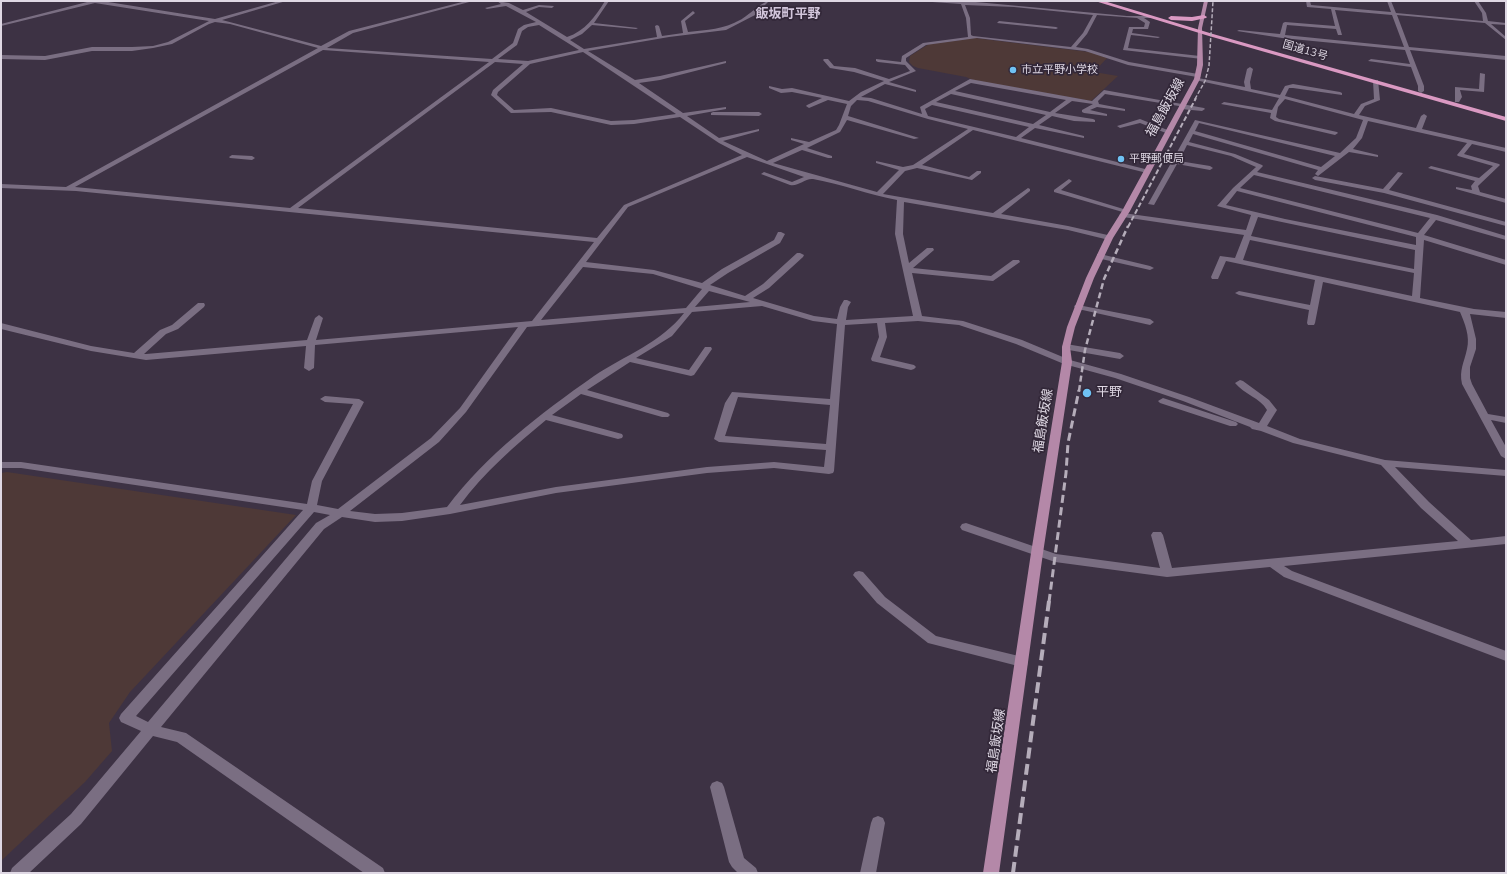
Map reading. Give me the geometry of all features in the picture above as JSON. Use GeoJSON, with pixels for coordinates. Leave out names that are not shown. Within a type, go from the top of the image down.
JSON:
{"type":"FeatureCollection","features":[{"type":"Feature","properties":{"kind":"highway","name":"国道13号"},"geometry":{"type":"LineString","coordinates":[[1098,1],[1201,33],[1421,90],[1506,114]]}},
{"type":"Feature","properties":{"kind":"highway","name":"国道13号"},"geometry":{"type":"LineString","coordinates":[[1108,2],[1201,33],[1506,118]]}},
{"type":"Feature","properties":{"kind":"highway"},"geometry":{"type":"LineString","coordinates":[[1108,2],[1172,18],[1192,19],[1204,16]]}},
{"type":"Feature","properties":{"kind":"main road","name":"福島飯坂線"},"geometry":{"type":"LineString","coordinates":[[991,873],[1022,662],[1036,553],[1067,362],[1066,346],[1078,307],[1100,256],[1197,78],[1200,58],[1201,33],[1206,1]]}},
{"type":"Feature","properties":{"kind":"street"},"geometry":{"type":"LineString","coordinates":[[1,25],[96,1],[216,20],[240,25],[322,48],[528,63],[582,50],[686,34],[710,32],[734,26],[763,6],[767,1]]}},
{"type":"Feature","properties":{"kind":"street"},"geometry":{"type":"LineString","coordinates":[[1,57],[45,58],[92,49],[132,49],[153,47],[170,42],[216,20],[284,1]]}},
{"type":"Feature","properties":{"kind":"street"},"geometry":{"type":"LineString","coordinates":[[68,188],[351,32],[471,1]]}},
{"type":"Feature","properties":{"kind":"street"},"geometry":{"type":"LineString","coordinates":[[567,39],[592,24],[607,1]]}},
{"type":"Feature","properties":{"kind":"street"},"geometry":{"type":"LineString","coordinates":[[920,1],[963,2],[1139,18],[1148,17]]}},
{"type":"Feature","properties":{"kind":"street"},"geometry":{"type":"LineString","coordinates":[[1308,1],[1309,6],[1350,8],[1394,14],[1506,24]]}},
{"type":"Feature","properties":{"kind":"street"},"geometry":{"type":"LineString","coordinates":[[1388,1],[1414,66],[1421,90]]}},
{"type":"Feature","properties":{"kind":"street"},"geometry":{"type":"LineString","coordinates":[[1476,1],[1484,13],[1486,22],[1506,39]]}},
{"type":"Feature","properties":{"kind":"street"},"geometry":{"type":"LineString","coordinates":[[487,8],[505,2],[567,39],[634,82],[720,140],[747,155],[768,163],[810,177],[878,195],[1068,228],[1109,238]]}},
{"type":"Feature","properties":{"kind":"street"},"geometry":{"type":"LineString","coordinates":[[963,2],[968,18],[969,35],[972,37]]}},
{"type":"Feature","properties":{"kind":"street"},"geometry":{"type":"LineString","coordinates":[[523,12],[539,6],[552,6]]}},
{"type":"Feature","properties":{"kind":"street"},"geometry":{"type":"LineString","coordinates":[[1333,8],[1342,43]]}},
{"type":"Feature","properties":{"kind":"street"},"geometry":{"type":"LineString","coordinates":[[1051,16],[1055,10]]}},
{"type":"Feature","properties":{"kind":"street"},"geometry":{"type":"LineString","coordinates":[[686,34],[683,21],[693,12]]}},
{"type":"Feature","properties":{"kind":"street"},"geometry":{"type":"LineString","coordinates":[[1073,48],[1085,34],[1096,14]]}},
{"type":"Feature","properties":{"kind":"street"},"geometry":{"type":"LineString","coordinates":[[1139,18],[1148,22],[1146,28],[1131,28],[1125,49],[1200,58]]}},
{"type":"Feature","properties":{"kind":"street"},"geometry":{"type":"LineString","coordinates":[[996,28],[1000,19],[1056,28]]}},
{"type":"Feature","properties":{"kind":"street"},"geometry":{"type":"LineString","coordinates":[[291,210],[515,44],[520,30],[526,26],[540,23]]}},
{"type":"Feature","properties":{"kind":"street"},"geometry":{"type":"LineString","coordinates":[[1282,37],[1285,23],[1338,28]]}},
{"type":"Feature","properties":{"kind":"street"},"geometry":{"type":"LineString","coordinates":[[592,24],[636,28]]}},
{"type":"Feature","properties":{"kind":"street"},"geometry":{"type":"LineString","coordinates":[[710,24],[710,32]]}},
{"type":"Feature","properties":{"kind":"street"},"geometry":{"type":"LineString","coordinates":[[657,26],[660,38]]}},
{"type":"Feature","properties":{"kind":"street"},"geometry":{"type":"LineString","coordinates":[[1239,31],[1442,54],[1506,58]]}},
{"type":"Feature","properties":{"kind":"street"},"geometry":{"type":"LineString","coordinates":[[703,33],[718,37]]}},
{"type":"Feature","properties":{"kind":"street"},"geometry":{"type":"LineString","coordinates":[[988,38],[992,33]]}},
{"type":"Feature","properties":{"kind":"street"},"geometry":{"type":"LineString","coordinates":[[1129,34],[1158,37]]}},
{"type":"Feature","properties":{"kind":"street"},"geometry":{"type":"LineString","coordinates":[[905,64],[904,57],[925,44],[972,37],[1073,48],[1086,50],[1128,63],[1282,97],[1366,119],[1506,150]]}},
{"type":"Feature","properties":{"kind":"street"},"geometry":{"type":"LineString","coordinates":[[826,60],[832,67],[855,70],[889,82],[893,86],[914,91]]}},
{"type":"Feature","properties":{"kind":"street"},"geometry":{"type":"LineString","coordinates":[[768,163],[838,131],[842,127],[844,117],[853,100],[864,91],[913,71],[905,64],[878,60]]}},
{"type":"Feature","properties":{"kind":"street"},"geometry":{"type":"LineString","coordinates":[[1370,61],[1414,66]]}},
{"type":"Feature","properties":{"kind":"street"},"geometry":{"type":"LineString","coordinates":[[634,82],[660,78],[724,62]]}},
{"type":"Feature","properties":{"kind":"street"},"geometry":{"type":"LineString","coordinates":[[528,63],[495,91],[494,95],[513,112],[551,110],[601,122],[620,123],[703,113],[759,114]]}},
{"type":"Feature","properties":{"kind":"street"},"geometry":{"type":"LineString","coordinates":[[1248,90],[1247,82],[1250,69]]}},
{"type":"Feature","properties":{"kind":"street"},"geometry":{"type":"LineString","coordinates":[[1457,100],[1459,97],[1457,88],[1482,91],[1482,74]]}},
{"type":"Feature","properties":{"kind":"street"},"geometry":{"type":"LineString","coordinates":[[925,116],[926,115],[922,108],[970,81],[1124,110]]}},
{"type":"Feature","properties":{"kind":"street"},"geometry":{"type":"LineString","coordinates":[[1355,116],[1363,104],[1377,100],[1376,81]]}},
{"type":"Feature","properties":{"kind":"street"},"geometry":{"type":"LineString","coordinates":[[1335,133],[1273,118],[1275,107],[1287,87],[1293,86],[1340,94]]}},
{"type":"Feature","properties":{"kind":"street"},"geometry":{"type":"LineString","coordinates":[[771,87],[780,91],[792,90],[827,98],[853,100],[869,99],[925,116],[1147,170]]}},
{"type":"Feature","properties":{"kind":"street"},"geometry":{"type":"LineString","coordinates":[[950,92],[1049,114],[1092,121]]}},
{"type":"Feature","properties":{"kind":"street"},"geometry":{"type":"LineString","coordinates":[[1105,115],[1084,111],[1096,104],[1100,95],[1104,92],[1202,109]]}},
{"type":"Feature","properties":{"kind":"street"},"geometry":{"type":"LineString","coordinates":[[809,106],[827,98]]}},
{"type":"Feature","properties":{"kind":"street"},"geometry":{"type":"LineString","coordinates":[[1018,138],[1071,99]]}},
{"type":"Feature","properties":{"kind":"street"},"geometry":{"type":"LineString","coordinates":[[931,103],[1082,136]]}},
{"type":"Feature","properties":{"kind":"street"},"geometry":{"type":"LineString","coordinates":[[1224,104],[1274,112]]}},
{"type":"Feature","properties":{"kind":"street"},"geometry":{"type":"LineString","coordinates":[[703,113],[724,108]]}},
{"type":"Feature","properties":{"kind":"street"},"geometry":{"type":"LineString","coordinates":[[1418,131],[1424,116]]}},
{"type":"Feature","properties":{"kind":"street"},"geometry":{"type":"LineString","coordinates":[[844,117],[916,138]]}},
{"type":"Feature","properties":{"kind":"street"},"geometry":{"type":"LineString","coordinates":[[1308,186],[1322,169],[1350,150],[1365,130],[1366,119]]}},
{"type":"Feature","properties":{"kind":"street"},"geometry":{"type":"LineString","coordinates":[[1120,126],[1140,121],[1168,132]]}},
{"type":"Feature","properties":{"kind":"street"},"geometry":{"type":"LineString","coordinates":[[1152,204],[1197,121],[1341,155]]}},
{"type":"Feature","properties":{"kind":"street"},"geometry":{"type":"LineString","coordinates":[[1253,134],[1261,127]]}},
{"type":"Feature","properties":{"kind":"street"},"geometry":{"type":"LineString","coordinates":[[916,166],[973,128]]}},
{"type":"Feature","properties":{"kind":"street"},"geometry":{"type":"LineString","coordinates":[[720,140],[757,130]]}},
{"type":"Feature","properties":{"kind":"street"},"geometry":{"type":"LineString","coordinates":[[1192,132],[1322,169]]}},
{"type":"Feature","properties":{"kind":"street"},"geometry":{"type":"LineString","coordinates":[[793,139],[810,144]]}},
{"type":"Feature","properties":{"kind":"street"},"geometry":{"type":"LineString","coordinates":[[1186,143],[1233,155],[1260,166],[1235,189],[1220,206],[1419,248]]}},
{"type":"Feature","properties":{"kind":"street"},"geometry":{"type":"LineString","coordinates":[[1470,143],[1460,155],[1497,165],[1489,175],[1479,180],[1474,186],[1477,193]]}},
{"type":"Feature","properties":{"kind":"street"},"geometry":{"type":"LineString","coordinates":[[802,148],[830,157]]}},
{"type":"Feature","properties":{"kind":"street"},"geometry":{"type":"LineString","coordinates":[[1350,150],[1376,156]]}},
{"type":"Feature","properties":{"kind":"street"},"geometry":{"type":"LineString","coordinates":[[18,873],[76,819],[152,730],[320,526],[340,513],[434,440],[463,410],[530,324],[581,264],[626,206],[747,155]]}},
{"type":"Feature","properties":{"kind":"street"},"geometry":{"type":"LineString","coordinates":[[232,157],[252,158]]}},
{"type":"Feature","properties":{"kind":"street"},"geometry":{"type":"LineString","coordinates":[[878,162],[904,168],[916,166],[970,179],[979,172]]}},
{"type":"Feature","properties":{"kind":"street"},"geometry":{"type":"LineString","coordinates":[[1175,162],[1210,168]]}},
{"type":"Feature","properties":{"kind":"street"},"geometry":{"type":"LineString","coordinates":[[878,195],[904,168]]}},
{"type":"Feature","properties":{"kind":"street"},"geometry":{"type":"LineString","coordinates":[[1431,168],[1479,180]]}},
{"type":"Feature","properties":{"kind":"street"},"geometry":{"type":"LineString","coordinates":[[1252,173],[1434,217],[1506,238]]}},
{"type":"Feature","properties":{"kind":"street"},"geometry":{"type":"LineString","coordinates":[[1385,191],[1400,173]]}},
{"type":"Feature","properties":{"kind":"street"},"geometry":{"type":"LineString","coordinates":[[764,174],[792,184],[810,177]]}},
{"type":"Feature","properties":{"kind":"street"},"geometry":{"type":"LineString","coordinates":[[1315,178],[1385,191],[1506,224]]}},
{"type":"Feature","properties":{"kind":"street"},"geometry":{"type":"LineString","coordinates":[[1069,181],[1056,190],[1124,213],[1247,235],[1418,272]]}},
{"type":"Feature","properties":{"kind":"street"},"geometry":{"type":"LineString","coordinates":[[1,186],[68,188],[599,240]]}},
{"type":"Feature","properties":{"kind":"street"},"geometry":{"type":"LineString","coordinates":[[1458,188],[1506,201]]}},
{"type":"Feature","properties":{"kind":"street"},"geometry":{"type":"LineString","coordinates":[[1235,189],[1420,236],[1506,263]]}},
{"type":"Feature","properties":{"kind":"street"},"geometry":{"type":"LineString","coordinates":[[993,216],[1009,206],[1014,199],[1028,190]]}},
{"type":"Feature","properties":{"kind":"street"},"geometry":{"type":"LineString","coordinates":[[901,199],[899,234],[918,318]]}},
{"type":"Feature","properties":{"kind":"street"},"geometry":{"type":"LineString","coordinates":[[1238,262],[1255,214]]}},
{"type":"Feature","properties":{"kind":"street"},"geometry":{"type":"LineString","coordinates":[[1416,298],[1420,236],[1434,217]]}},
{"type":"Feature","properties":{"kind":"street"},"geometry":{"type":"LineString","coordinates":[[450,510],[468,486],[498,454],[579,391],[669,334],[687,315],[706,287],[725,271],[777,241],[781,234]]}},
{"type":"Feature","properties":{"kind":"street"},"geometry":{"type":"LineString","coordinates":[[908,269],[930,250]]}},
{"type":"Feature","properties":{"kind":"street"},"geometry":{"type":"LineString","coordinates":[[746,299],[766,286],[800,255]]}},
{"type":"Feature","properties":{"kind":"street"},"geometry":{"type":"LineString","coordinates":[[1100,256],[1150,268]]}},
{"type":"Feature","properties":{"kind":"street"},"geometry":{"type":"LineString","coordinates":[[1215,277],[1223,258],[1319,280],[1416,298],[1464,310],[1506,315]]}},
{"type":"Feature","properties":{"kind":"street"},"geometry":{"type":"LineString","coordinates":[[908,269],[993,279],[1016,262]]}},
{"type":"Feature","properties":{"kind":"street"},"geometry":{"type":"LineString","coordinates":[[581,264],[654,272],[813,318],[841,323],[918,318],[950,321],[987,331],[1067,362],[1126,378],[1297,441],[1385,463],[1506,472]]}},
{"type":"Feature","properties":{"kind":"street"},"geometry":{"type":"LineString","coordinates":[[1311,323],[1319,280]]}},
{"type":"Feature","properties":{"kind":"street"},"geometry":{"type":"LineString","coordinates":[[1239,293],[1314,308]]}},
{"type":"Feature","properties":{"kind":"street"},"geometry":{"type":"LineString","coordinates":[[1,465],[21,465],[375,518],[402,517],[450,510],[549,491],[707,470],[774,465],[829,471],[841,323],[844,307],[847,302]]}},
{"type":"Feature","properties":{"kind":"street"},"geometry":{"type":"LineString","coordinates":[[1,326],[72,344],[146,357],[765,304]]}},
{"type":"Feature","properties":{"kind":"street"},"geometry":{"type":"LineString","coordinates":[[136,356],[163,332],[175,327],[201,306]]}},
{"type":"Feature","properties":{"kind":"street"},"geometry":{"type":"LineString","coordinates":[[1078,307],[1150,322]]}},
{"type":"Feature","properties":{"kind":"street"},"geometry":{"type":"LineString","coordinates":[[1464,310],[1472,334],[1471,353],[1464,374],[1506,456]]}},
{"type":"Feature","properties":{"kind":"street"},"geometry":{"type":"LineString","coordinates":[[309,368],[311,343],[319,318]]}},
{"type":"Feature","properties":{"kind":"street"},"geometry":{"type":"LineString","coordinates":[[881,321],[883,337],[876,359],[911,367]]}},
{"type":"Feature","properties":{"kind":"street"},"geometry":{"type":"LineString","coordinates":[[1066,346],[1120,356]]}},
{"type":"Feature","properties":{"kind":"street"},"geometry":{"type":"LineString","coordinates":[[628,359],[690,373],[708,349]]}},
{"type":"Feature","properties":{"kind":"street"},"geometry":{"type":"LineString","coordinates":[[1240,383],[1244,388],[1269,404],[1272,410],[1262,428]]}},
{"type":"Feature","properties":{"kind":"street"},"geometry":{"type":"LineString","coordinates":[[579,391],[665,415]]}},
{"type":"Feature","properties":{"kind":"street"},"geometry":{"type":"LineString","coordinates":[[830,447],[719,439],[730,404],[735,394],[834,402]]}},
{"type":"Feature","properties":{"kind":"street"},"geometry":{"type":"LineString","coordinates":[[325,399],[359,402],[317,481],[311,508],[126,718],[152,730],[181,738],[377,873]]}},
{"type":"Feature","properties":{"kind":"street"},"geometry":{"type":"LineString","coordinates":[[1163,401],[1238,425],[1262,428]]}},
{"type":"Feature","properties":{"kind":"street"},"geometry":{"type":"LineString","coordinates":[[546,416],[618,436]]}},
{"type":"Feature","properties":{"kind":"street"},"geometry":{"type":"LineString","coordinates":[[1485,416],[1506,420]]}},
{"type":"Feature","properties":{"kind":"street"},"geometry":{"type":"LineString","coordinates":[[1385,463],[1425,505],[1468,543]]}},
{"type":"Feature","properties":{"kind":"street"},"geometry":{"type":"LineString","coordinates":[[966,527],[1036,553],[1055,558],[1167,573],[1274,564],[1506,540]]}},
{"type":"Feature","properties":{"kind":"street"},"geometry":{"type":"LineString","coordinates":[[1157,535],[1167,573]]}},
{"type":"Feature","properties":{"kind":"street"},"geometry":{"type":"LineString","coordinates":[[1274,564],[1288,574],[1506,656]]}},
{"type":"Feature","properties":{"kind":"street"},"geometry":{"type":"LineString","coordinates":[[859,575],[881,600],[932,640],[1022,662]]}},
{"type":"Feature","properties":{"kind":"street"},"geometry":{"type":"LineString","coordinates":[[717,787],[737,862],[750,873]]}},
{"type":"Feature","properties":{"kind":"street"},"geometry":{"type":"LineString","coordinates":[[868,873],[878,823]]}},
{"type":"Feature","properties":{"kind":"shaded area","name":"市立平野小学校"},"geometry":{"type":"Polygon","coordinates":[[[975,38],[1089,52],[1107,58],[1094,72],[1118,76],[1091,101],[973,80],[966,77],[918,68],[909,62],[910,56],[929,44],[975,38]]]}},
{"type":"Feature","properties":{"kind":"shaded area"},"geometry":{"type":"Polygon","coordinates":[[[7,472],[296,515],[130,692],[109,723],[112,751],[85,782],[1,861],[1,473],[7,472]]]}},
{"type":"Feature","properties":{"kind":"railway"},"geometry":{"type":"LineString","coordinates":[[1195,99],[1205,81],[1209,66],[1213,1]]}},
{"type":"Feature","properties":{"kind":"railway"},"geometry":{"type":"LineString","coordinates":[[1128,227],[1196,98]]}},
{"type":"Feature","properties":{"kind":"railway"},"geometry":{"type":"LineString","coordinates":[[1079,391],[1085,350],[1104,279],[1128,226]]}},
{"type":"Feature","properties":{"kind":"railway"},"geometry":{"type":"LineString","coordinates":[[1049,602],[1066,473],[1068,443],[1079,390]]}},
{"type":"Feature","properties":{"kind":"railway"},"geometry":{"type":"LineString","coordinates":[[1013,873],[1049,601]]}},
{"type":"Feature","properties":{"kind":"place","name":"市立平野小学校"},"geometry":{"type":"Point","coordinates":[1013,70]}},
{"type":"Feature","properties":{"kind":"place","name":"平野郵便局"},"geometry":{"type":"Point","coordinates":[1121,159]}},
{"type":"Feature","properties":{"kind":"place","name":"平野"},"geometry":{"type":"Point","coordinates":[1087,393]}},
{"type":"Feature","properties":{"kind":"district","name":"飯坂町平野"},"geometry":{"type":"Point","coordinates":[788,15]}}]}
